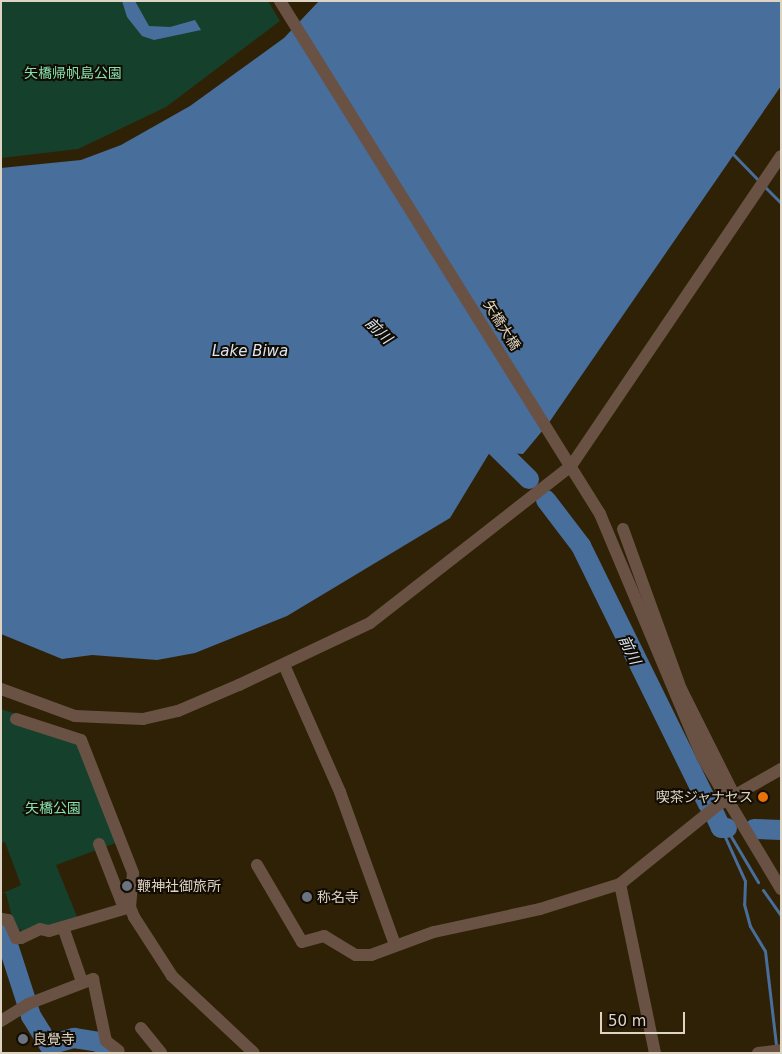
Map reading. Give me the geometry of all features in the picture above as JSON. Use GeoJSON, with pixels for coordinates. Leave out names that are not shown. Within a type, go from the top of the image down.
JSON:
{"type":"FeatureCollection","features":[{"type":"Feature","properties":{"kind":"street","name":"矢橋大橋"},"geometry":{"type":"LineString","coordinates":[[280,1],[418,216],[600,514],[674,698],[726,800]]}},
{"type":"Feature","properties":{"kind":"street"},"geometry":{"type":"LineString","coordinates":[[1,689],[75,716],[143,719],[178,711],[284,665],[364,627],[533,499],[571,466],[781,156]]}},
{"type":"Feature","properties":{"kind":"street"},"geometry":{"type":"LineString","coordinates":[[623,529],[681,689],[732,814],[781,889]]}},
{"type":"Feature","properties":{"kind":"street"},"geometry":{"type":"LineString","coordinates":[[284,665],[340,792],[395,945]]}},
{"type":"Feature","properties":{"kind":"street"},"geometry":{"type":"LineString","coordinates":[[16,719],[81,740],[133,873],[127,908]]}},
{"type":"Feature","properties":{"kind":"street"},"geometry":{"type":"LineString","coordinates":[[257,865],[302,942],[324,936],[362,956],[395,945],[540,909],[620,884],[705,814],[781,769]]}},
{"type":"Feature","properties":{"kind":"street"},"geometry":{"type":"LineString","coordinates":[[99,844],[127,908],[172,976],[254,1053]]}},
{"type":"Feature","properties":{"kind":"street"},"geometry":{"type":"LineString","coordinates":[[620,884],[658,1052]]}},
{"type":"Feature","properties":{"kind":"street"},"geometry":{"type":"LineString","coordinates":[[3,919],[21,938],[40,929],[63,927],[127,908]]}},
{"type":"Feature","properties":{"kind":"street"},"geometry":{"type":"LineString","coordinates":[[63,927],[82,982]]}},
{"type":"Feature","properties":{"kind":"street"},"geometry":{"type":"LineString","coordinates":[[1,1021],[26,1005],[93,979],[106,1041],[119,1051]]}},
{"type":"Feature","properties":{"kind":"street"},"geometry":{"type":"LineString","coordinates":[[141,1028],[161,1053]]}},
{"type":"Feature","properties":{"kind":"street"},"geometry":{"type":"LineString","coordinates":[[758,1053],[781,1050]]}},
{"type":"Feature","properties":{"kind":"green space","name":"矢橋帰帆島公園"},"geometry":{"type":"Polygon","coordinates":[[[1,1],[268,1],[280,21],[166,107],[78,149],[1,158],[1,1]]]}},
{"type":"Feature","properties":{"kind":"green space","name":"矢橋公園"},"geometry":{"type":"Polygon","coordinates":[[[1,709],[83,736],[121,841],[56,865],[78,919],[23,932],[14,925],[6,893],[1,894],[21,885],[5,842],[1,843],[1,709]]]}},
{"type":"Feature","properties":{"kind":"water"},"geometry":{"type":"Polygon","coordinates":[[[122,1],[135,1],[149,26],[170,27],[195,20],[201,30],[154,40],[142,36],[127,17],[122,1]]]}},
{"type":"Feature","properties":{"kind":"water","name":"Lake Biwa"},"geometry":{"type":"Polygon","coordinates":[[[319,1],[781,1],[781,86],[548,424],[523,454],[490,452],[450,518],[287,616],[195,653],[157,660],[92,655],[62,659],[1,634],[1,168],[81,160],[121,145],[190,106],[284,38],[319,1]]]}},
{"type":"Feature","properties":{"kind":"waterway"},"geometry":{"type":"LineString","coordinates":[[732,153],[759,181]]}},
{"type":"Feature","properties":{"kind":"waterway"},"geometry":{"type":"LineString","coordinates":[[764,186],[781,203]]}},
{"type":"Feature","properties":{"kind":"waterway","name":"前川"},"geometry":{"type":"LineString","coordinates":[[484,435],[529,479]]}},
{"type":"Feature","properties":{"kind":"waterway","name":"前川"},"geometry":{"type":"LineString","coordinates":[[546,500],[581,546],[708,804]]}},
{"type":"Feature","properties":{"kind":"waterway","name":"前川"},"geometry":{"type":"LineString","coordinates":[[715,815],[721,828],[727,828]]}},
{"type":"Feature","properties":{"kind":"waterway"},"geometry":{"type":"LineString","coordinates":[[721,828],[745,881],[744,904],[750,926],[765,951],[776,1045]]}},
{"type":"Feature","properties":{"kind":"waterway"},"geometry":{"type":"LineString","coordinates":[[726,828],[758,882]]}},
{"type":"Feature","properties":{"kind":"waterway","name":"前川"},"geometry":{"type":"LineString","coordinates":[[754,829],[781,830]]}},
{"type":"Feature","properties":{"kind":"waterway"},"geometry":{"type":"LineString","coordinates":[[763,890],[781,916]]}},
{"type":"Feature","properties":{"kind":"waterway"},"geometry":{"type":"LineString","coordinates":[[1,923],[31,1016],[49,1045],[74,1038],[99,1042],[111,1053]]}},
{"type":"Feature","properties":{"kind":"place","name":"喫茶ジャナセス"},"geometry":{"type":"Point","coordinates":[763,797]}},
{"type":"Feature","properties":{"kind":"place","name":"鞭神社御旅所"},"geometry":{"type":"Point","coordinates":[127,886]}},
{"type":"Feature","properties":{"kind":"place","name":"称名寺"},"geometry":{"type":"Point","coordinates":[307,897]}},
{"type":"Feature","properties":{"kind":"place","name":"良覺寺"},"geometry":{"type":"Point","coordinates":[23,1039]}}]}
